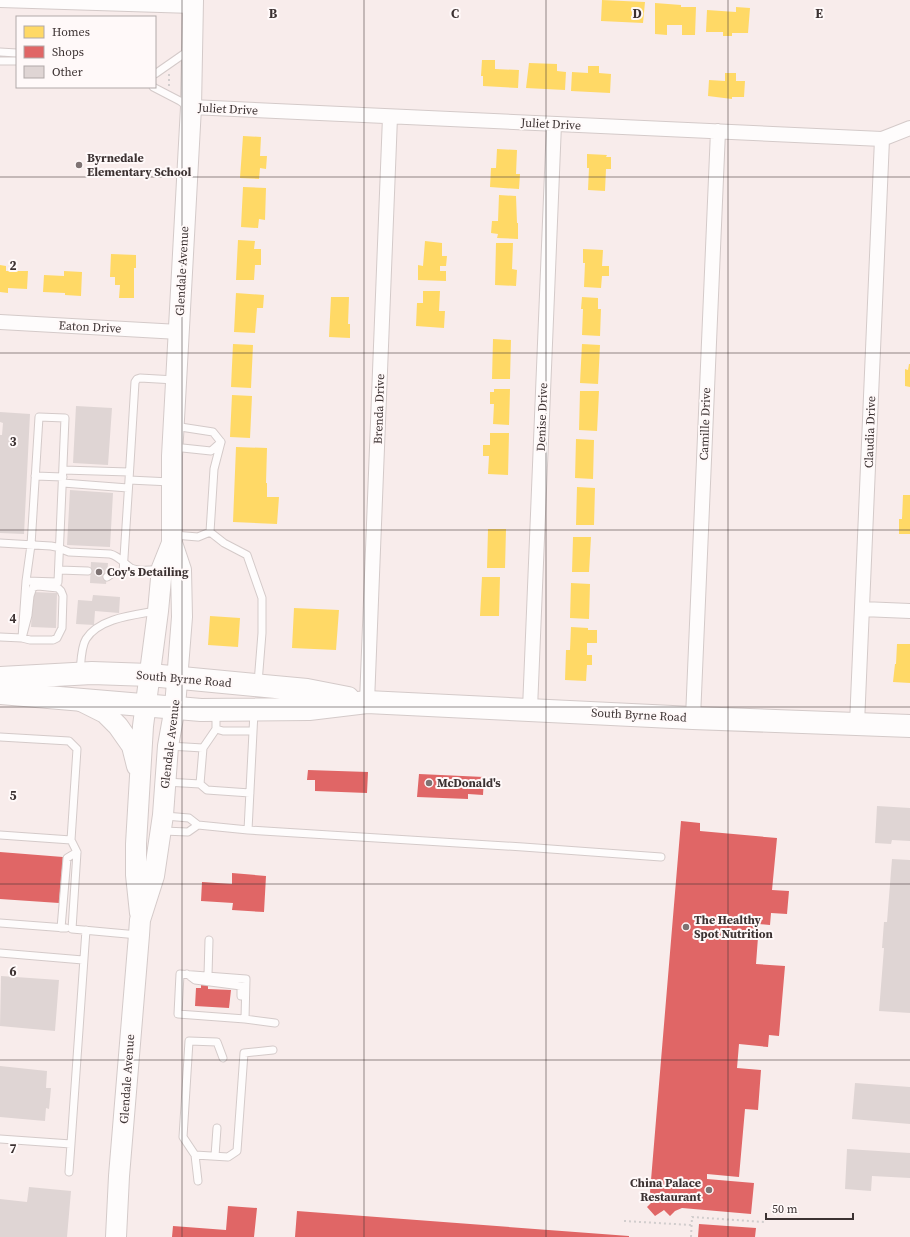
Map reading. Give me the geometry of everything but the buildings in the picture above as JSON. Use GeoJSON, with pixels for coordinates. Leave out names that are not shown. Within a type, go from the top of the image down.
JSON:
{"type":"FeatureCollection","features":[{"type":"Feature","properties":{"kind":"main road","name":"Glendale Avenue"},"geometry":{"type":"LineString","coordinates":[[139,928],[154,876],[162,823],[168,746],[175,707],[178,678],[182,617],[181,570],[172,539],[172,482],[191,108],[193,3]]}},
{"type":"Feature","properties":{"kind":"main road","name":"Glendale Avenue"},"geometry":{"type":"LineString","coordinates":[[116,1237],[119,1176],[139,928],[136,875],[137,816],[143,726],[162,568],[172,539]]}},
{"type":"Feature","properties":{"kind":"main road","name":"South Byrne Road"},"geometry":{"type":"LineString","coordinates":[[0,678],[79,674],[150,675],[307,690],[367,702],[693,718],[910,726]]}},
{"type":"Feature","properties":{"kind":"main road","name":"South Byrne Road"},"geometry":{"type":"LineString","coordinates":[[0,693],[175,707],[216,719],[253,720],[308,709],[367,702]]}},
{"type":"Feature","properties":{"kind":"main road"},"geometry":{"type":"LineString","coordinates":[[78,699],[105,713],[118,726],[132,746],[140,775]]}},
{"type":"Feature","properties":{"kind":"street"},"geometry":{"type":"LineString","coordinates":[[0,0],[193,3]]}},
{"type":"Feature","properties":{"kind":"street","name":"Juliet Drive"},"geometry":{"type":"LineString","coordinates":[[191,108],[882,139],[910,128]]}},
{"type":"Feature","properties":{"kind":"street","name":"Brenda Drive"},"geometry":{"type":"LineString","coordinates":[[367,702],[390,117]]}},
{"type":"Feature","properties":{"kind":"street","name":"Denise Drive"},"geometry":{"type":"LineString","coordinates":[[530,709],[554,124]]}},
{"type":"Feature","properties":{"kind":"street","name":"Camille Drive"},"geometry":{"type":"LineString","coordinates":[[693,718],[718,131]]}},
{"type":"Feature","properties":{"kind":"street","name":"Claudia Drive"},"geometry":{"type":"LineString","coordinates":[[857,724],[882,139]]}},
{"type":"Feature","properties":{"kind":"street","name":"Eaton Drive"},"geometry":{"type":"LineString","coordinates":[[0,322],[179,332]]}},
{"type":"Feature","properties":{"kind":"street"},"geometry":{"type":"LineString","coordinates":[[862,609],[910,611]]}},
{"type":"Feature","properties":{"kind":"lane"},"geometry":{"type":"LineString","coordinates":[[156,73],[192,49]]}},
{"type":"Feature","properties":{"kind":"lane"},"geometry":{"type":"LineString","coordinates":[[0,52],[16,53]]}},
{"type":"Feature","properties":{"kind":"lane"},"geometry":{"type":"LineString","coordinates":[[0,60],[16,61]]}},
{"type":"Feature","properties":{"kind":"lane"},"geometry":{"type":"LineString","coordinates":[[156,88],[191,108]]}},
{"type":"Feature","properties":{"kind":"lane"},"geometry":{"type":"LineString","coordinates":[[109,573],[123,573],[135,382],[140,378],[177,380]]}},
{"type":"Feature","properties":{"kind":"lane"},"geometry":{"type":"LineString","coordinates":[[22,638],[26,581],[31,546],[39,417],[65,418],[58,582],[26,581]]}},
{"type":"Feature","properties":{"kind":"lane"},"geometry":{"type":"LineString","coordinates":[[174,426],[213,432],[221,442]]}},
{"type":"Feature","properties":{"kind":"lane"},"geometry":{"type":"LineString","coordinates":[[173,446],[211,451],[221,442]]}},
{"type":"Feature","properties":{"kind":"lane"},"geometry":{"type":"LineString","coordinates":[[210,532],[214,469],[221,442]]}},
{"type":"Feature","properties":{"kind":"lane"},"geometry":{"type":"LineString","coordinates":[[35,476],[129,476],[172,482]]}},
{"type":"Feature","properties":{"kind":"lane"},"geometry":{"type":"LineString","coordinates":[[63,477],[128,488]]}},
{"type":"Feature","properties":{"kind":"lane"},"geometry":{"type":"LineString","coordinates":[[172,539],[198,537],[210,532]]}},
{"type":"Feature","properties":{"kind":"lane"},"geometry":{"type":"LineString","coordinates":[[210,532],[224,543],[247,555],[262,598],[262,633],[258,685]]}},
{"type":"Feature","properties":{"kind":"lane"},"geometry":{"type":"LineString","coordinates":[[0,543],[51,546],[69,552],[110,554],[116,556],[132,568],[138,570],[146,571],[162,568]]}},
{"type":"Feature","properties":{"kind":"lane"},"geometry":{"type":"LineString","coordinates":[[59,570],[90,571]]}},
{"type":"Feature","properties":{"kind":"lane"},"geometry":{"type":"LineString","coordinates":[[0,637],[30,640],[53,640],[57,638],[62,628],[62,591],[58,588],[51,587],[33,587],[22,638]]}},
{"type":"Feature","properties":{"kind":"lane"},"geometry":{"type":"LineString","coordinates":[[79,674],[86,639],[103,623],[158,611]]}},
{"type":"Feature","properties":{"kind":"lane"},"geometry":{"type":"LineString","coordinates":[[200,784],[203,748],[216,719]]}},
{"type":"Feature","properties":{"kind":"lane"},"geometry":{"type":"LineString","coordinates":[[248,830],[253,720]]}},
{"type":"Feature","properties":{"kind":"lane"},"geometry":{"type":"LineString","coordinates":[[0,737],[69,742],[77,748],[71,840],[77,852],[72,929]]}},
{"type":"Feature","properties":{"kind":"lane"},"geometry":{"type":"LineString","coordinates":[[168,746],[203,748]]}},
{"type":"Feature","properties":{"kind":"lane"},"geometry":{"type":"LineString","coordinates":[[166,782],[200,784],[207,790],[250,793]]}},
{"type":"Feature","properties":{"kind":"lane"},"geometry":{"type":"LineString","coordinates":[[162,823],[189,818],[198,825],[248,830],[661,857]]}},
{"type":"Feature","properties":{"kind":"lane"},"geometry":{"type":"LineString","coordinates":[[162,823],[188,832],[198,825]]}},
{"type":"Feature","properties":{"kind":"lane"},"geometry":{"type":"LineString","coordinates":[[0,835],[71,840]]}},
{"type":"Feature","properties":{"kind":"lane"},"geometry":{"type":"LineString","coordinates":[[62,928],[67,858],[77,852]]}},
{"type":"Feature","properties":{"kind":"lane"},"geometry":{"type":"LineString","coordinates":[[0,923],[86,930],[139,928]]}},
{"type":"Feature","properties":{"kind":"lane"},"geometry":{"type":"LineString","coordinates":[[69,1172],[86,930]]}},
{"type":"Feature","properties":{"kind":"lane"},"geometry":{"type":"LineString","coordinates":[[208,975],[209,940]]}},
{"type":"Feature","properties":{"kind":"lane"},"geometry":{"type":"LineString","coordinates":[[0,953],[84,960]]}},
{"type":"Feature","properties":{"kind":"lane"},"geometry":{"type":"LineString","coordinates":[[245,1019],[246,979],[180,974],[178,1014],[245,1019],[275,1023]]}},
{"type":"Feature","properties":{"kind":"lane"},"geometry":{"type":"LineString","coordinates":[[187,974],[195,980],[241,986],[241,1003],[245,1010]]}},
{"type":"Feature","properties":{"kind":"lane"},"geometry":{"type":"LineString","coordinates":[[198,1181],[195,1155],[183,1137],[189,1041],[217,1042],[223,1058]]}},
{"type":"Feature","properties":{"kind":"lane"},"geometry":{"type":"LineString","coordinates":[[195,1155],[228,1157],[237,1151],[244,1053],[273,1050]]}},
{"type":"Feature","properties":{"kind":"lane"},"geometry":{"type":"LineString","coordinates":[[215,1156],[217,1128]]}},
{"type":"Feature","properties":{"kind":"lane"},"geometry":{"type":"LineString","coordinates":[[0,1139],[71,1144]]}},
{"type":"Feature","properties":{"kind":"path"},"geometry":{"type":"LineString","coordinates":[[169,71],[169,88]]}},
{"type":"Feature","properties":{"kind":"path"},"geometry":{"type":"LineString","coordinates":[[169,80],[175,82]]}},
{"type":"Feature","properties":{"kind":"path"},"geometry":{"type":"LineString","coordinates":[[691,1237],[692,1217],[764,1222]]}},
{"type":"Feature","properties":{"kind":"path"},"geometry":{"type":"LineString","coordinates":[[624,1221],[691,1225]]}},
{"type":"Feature","properties":{"kind":"place","name":"Byrnedale Elementary School"},"geometry":{"type":"Point","coordinates":[79,165]}},
{"type":"Feature","properties":{"kind":"place","name":"Coy's Detailing"},"geometry":{"type":"Point","coordinates":[99,572]}},
{"type":"Feature","properties":{"kind":"place","name":"McDonald's"},"geometry":{"type":"Point","coordinates":[429,783]}},
{"type":"Feature","properties":{"kind":"place","name":"The Healthy Spot Nutrition"},"geometry":{"type":"Point","coordinates":[686,927]}},
{"type":"Feature","properties":{"kind":"place","name":"China Palace Restaurant"},"geometry":{"type":"Point","coordinates":[709,1190]}}]}
